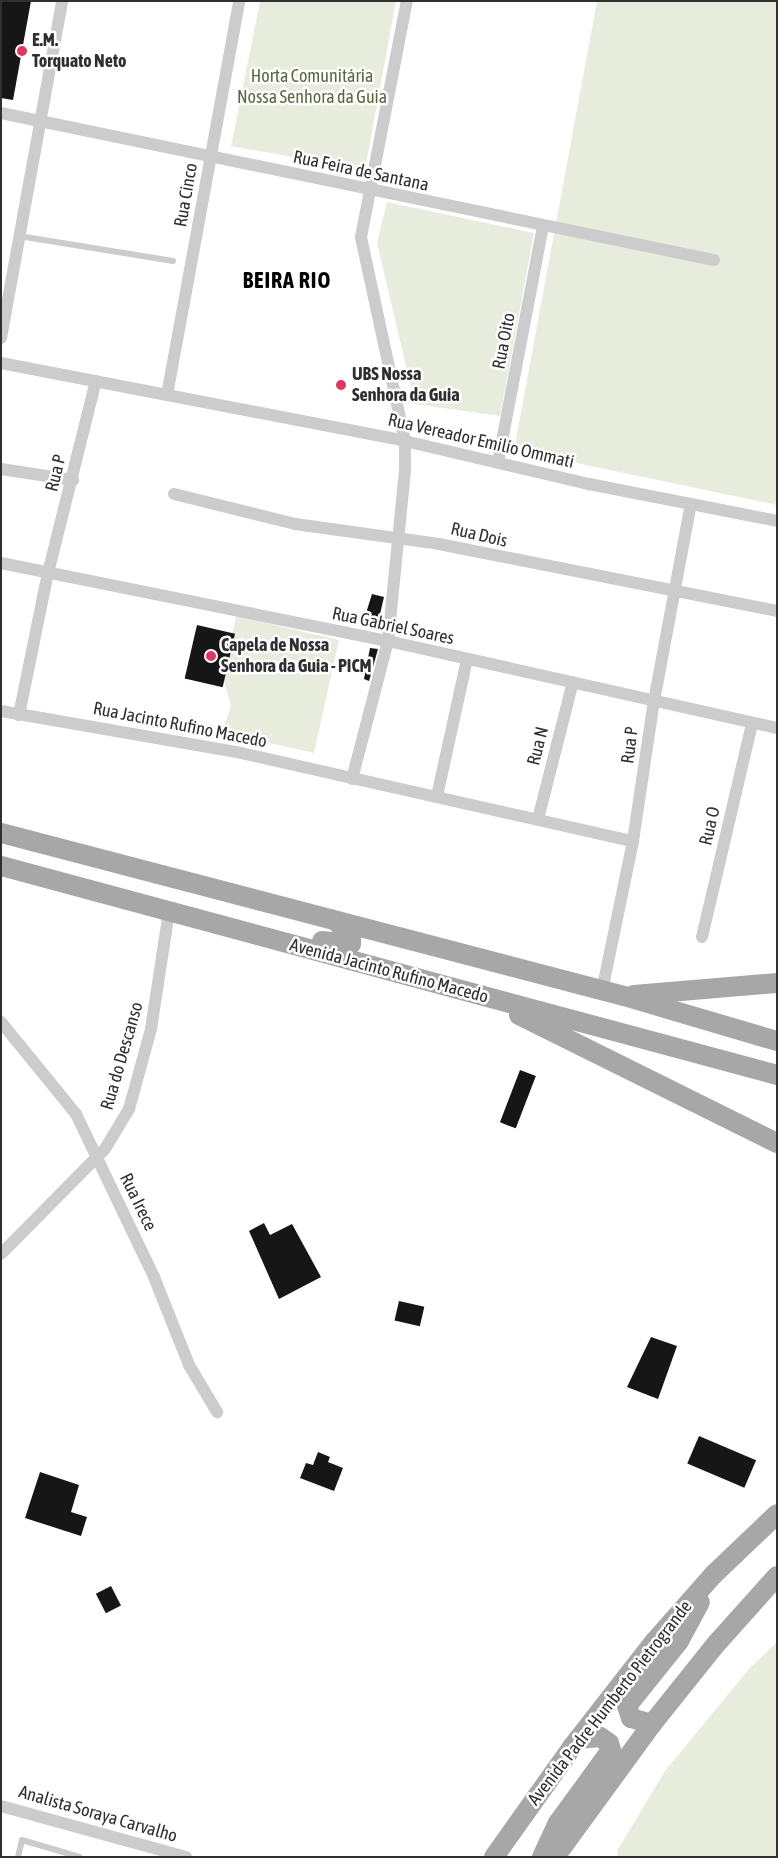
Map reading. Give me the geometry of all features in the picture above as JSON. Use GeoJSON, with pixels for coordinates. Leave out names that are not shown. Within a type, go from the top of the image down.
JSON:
{"type":"FeatureCollection","features":[{"type":"Feature","properties":{"kind":"main road","name":"Avenida Jacinto Rufino Macedo"},"geometry":{"type":"LineString","coordinates":[[1,833],[624,996],[777,1041]]}},
{"type":"Feature","properties":{"kind":"main road"},"geometry":{"type":"LineString","coordinates":[[39,876],[27,864],[31,851],[141,870]]}},
{"type":"Feature","properties":{"kind":"main road","name":"Avenida Jacinto Rufino Macedo"},"geometry":{"type":"LineString","coordinates":[[1,866],[777,1075]]}},
{"type":"Feature","properties":{"kind":"main road"},"geometry":{"type":"LineString","coordinates":[[241,930],[300,935],[349,946],[351,937],[336,921]]}},
{"type":"Feature","properties":{"kind":"main road"},"geometry":{"type":"LineString","coordinates":[[624,996],[777,983]]}},
{"type":"Feature","properties":{"kind":"main road"},"geometry":{"type":"LineString","coordinates":[[479,996],[777,1143]]}},
{"type":"Feature","properties":{"kind":"main road","name":"Avenida Padre Humberto Pietrogrande"},"geometry":{"type":"LineString","coordinates":[[494,1857],[578,1739],[654,1642],[714,1575],[777,1514]]}},
{"type":"Feature","properties":{"kind":"main road"},"geometry":{"type":"LineString","coordinates":[[652,1724],[631,1718],[627,1706],[679,1640],[714,1575]]}},
{"type":"Feature","properties":{"kind":"main road"},"geometry":{"type":"LineString","coordinates":[[555,1857],[652,1724],[717,1643],[777,1576]]}},
{"type":"Feature","properties":{"kind":"main road"},"geometry":{"type":"LineString","coordinates":[[542,1857],[558,1823],[610,1750],[609,1743],[600,1737],[578,1739]]}},
{"type":"Feature","properties":{"kind":"street"},"geometry":{"type":"LineString","coordinates":[[1,338],[62,1]]}},
{"type":"Feature","properties":{"kind":"street","name":"Rua Cinco"},"geometry":{"type":"LineString","coordinates":[[167,395],[239,1]]}},
{"type":"Feature","properties":{"kind":"street"},"geometry":{"type":"LineString","coordinates":[[352,779],[388,641],[405,441],[361,237],[407,1]]}},
{"type":"Feature","properties":{"kind":"street","name":"Rua Feira de Santana"},"geometry":{"type":"LineString","coordinates":[[1,114],[371,192],[714,260]]}},
{"type":"Feature","properties":{"kind":"street","name":"Rua Oito"},"geometry":{"type":"LineString","coordinates":[[498,462],[543,225]]}},
{"type":"Feature","properties":{"kind":"street","name":"Rua Vereador Emilío Ommati"},"geometry":{"type":"LineString","coordinates":[[1,363],[405,441],[777,521]]}},
{"type":"Feature","properties":{"kind":"street","name":"Rua P"},"geometry":{"type":"LineString","coordinates":[[18,714],[48,573],[73,480],[96,381]]}},
{"type":"Feature","properties":{"kind":"street"},"geometry":{"type":"LineString","coordinates":[[1,469],[73,480]]}},
{"type":"Feature","properties":{"kind":"street","name":"Rua Dois"},"geometry":{"type":"LineString","coordinates":[[174,494],[295,524],[398,538],[674,589],[777,611]]}},
{"type":"Feature","properties":{"kind":"street","name":"Rua P"},"geometry":{"type":"LineString","coordinates":[[602,991],[633,841],[654,700],[691,504]]}},
{"type":"Feature","properties":{"kind":"street","name":"Rua Gabriel Soares"},"geometry":{"type":"LineString","coordinates":[[1,564],[388,641],[777,728]]}},
{"type":"Feature","properties":{"kind":"street"},"geometry":{"type":"LineString","coordinates":[[437,796],[467,660]]}},
{"type":"Feature","properties":{"kind":"street","name":"Rua N"},"geometry":{"type":"LineString","coordinates":[[538,819],[573,682]]}},
{"type":"Feature","properties":{"kind":"street","name":"Rua Jacinto Rufino Macedo"},"geometry":{"type":"LineString","coordinates":[[1,711],[180,742],[437,796],[633,841]]}},
{"type":"Feature","properties":{"kind":"street","name":"Rua O"},"geometry":{"type":"LineString","coordinates":[[702,936],[752,723]]}},
{"type":"Feature","properties":{"kind":"street","name":"Rua do Descanso"},"geometry":{"type":"LineString","coordinates":[[1,1254],[97,1158],[114,1138],[135,1089],[151,1029],[169,911]]}},
{"type":"Feature","properties":{"kind":"street","name":"Rua Irece"},"geometry":{"type":"LineString","coordinates":[[1,1022],[67,1099],[178,1329],[189,1365],[217,1412]]}},
{"type":"Feature","properties":{"kind":"street","name":"Analista Soraya Carvalho"},"geometry":{"type":"LineString","coordinates":[[1,1806],[186,1857]]}},
{"type":"Feature","properties":{"kind":"lane"},"geometry":{"type":"LineString","coordinates":[[19,236],[174,262]]}},
{"type":"Feature","properties":{"kind":"lane"},"geometry":{"type":"LineString","coordinates":[[18,1857],[22,1840],[80,1857]]}},
{"type":"Feature","properties":{"kind":"green space","name":"Horta Comunitária Nossa Senhora da Guia"},"geometry":{"type":"Polygon","coordinates":[[[260,1],[396,1],[365,170],[231,146],[260,1]]]}},
{"type":"Feature","properties":{"kind":"green space"},"geometry":{"type":"Polygon","coordinates":[[[597,1],[777,1],[777,505],[514,450],[597,1]]]}},
{"type":"Feature","properties":{"kind":"green space"},"geometry":{"type":"Polygon","coordinates":[[[387,202],[534,233],[500,416],[415,404],[377,243],[387,202]]]}},
{"type":"Feature","properties":{"kind":"green space"},"geometry":{"type":"Polygon","coordinates":[[[236,616],[339,640],[314,753],[216,731],[225,723],[231,706],[223,678],[236,616]]]}},
{"type":"Feature","properties":{"kind":"green space"},"geometry":{"type":"Polygon","coordinates":[[[777,1642],[777,1857],[618,1857],[617,1851],[665,1771],[748,1670],[777,1642]]]}},
{"type":"Feature","properties":{"kind":"building"},"geometry":{"type":"Polygon","coordinates":[[[1,1],[31,1],[13,100],[1,98],[1,1]]]}},
{"type":"Feature","properties":{"kind":"building"},"geometry":{"type":"Polygon","coordinates":[[[372,594],[384,597],[377,627],[362,626],[372,594]]]}},
{"type":"Feature","properties":{"kind":"building","name":"Capela de Nossa Senhora da Guia - PICM"},"geometry":{"type":"Polygon","coordinates":[[[197,625],[235,634],[223,687],[185,679],[197,625]]]}},
{"type":"Feature","properties":{"kind":"building"},"geometry":{"type":"Polygon","coordinates":[[[370,648],[378,649],[369,681],[364,679],[370,648]]]}},
{"type":"Feature","properties":{"kind":"building"},"geometry":{"type":"Polygon","coordinates":[[[520,1070],[536,1076],[516,1128],[500,1122],[520,1070]]]}},
{"type":"Feature","properties":{"kind":"building"},"geometry":{"type":"Polygon","coordinates":[[[264,1223],[270,1235],[292,1224],[321,1277],[279,1299],[249,1231],[264,1223]]]}},
{"type":"Feature","properties":{"kind":"building"},"geometry":{"type":"Polygon","coordinates":[[[399,1301],[424,1307],[420,1326],[395,1320],[399,1301]]]}},
{"type":"Feature","properties":{"kind":"building"},"geometry":{"type":"Polygon","coordinates":[[[651,1337],[677,1346],[658,1399],[627,1387],[651,1337]]]}},
{"type":"Feature","properties":{"kind":"building"},"geometry":{"type":"Polygon","coordinates":[[[699,1436],[756,1460],[744,1488],[687,1464],[699,1436]]]}},
{"type":"Feature","properties":{"kind":"building"},"geometry":{"type":"Polygon","coordinates":[[[318,1452],[330,1457],[328,1462],[343,1468],[334,1491],[300,1478],[306,1463],[313,1465],[318,1452]]]}},
{"type":"Feature","properties":{"kind":"building"},"geometry":{"type":"Polygon","coordinates":[[[40,1472],[79,1485],[71,1512],[87,1517],[81,1536],[25,1518],[40,1472]]]}},
{"type":"Feature","properties":{"kind":"building"},"geometry":{"type":"Polygon","coordinates":[[[111,1586],[121,1606],[106,1613],[96,1594],[111,1586]]]}},
{"type":"Feature","properties":{"kind":"place","name":"E.M. Torquato Neto"},"geometry":{"type":"Point","coordinates":[22,51]}},
{"type":"Feature","properties":{"kind":"place","name":"UBS Nossa Senhora da Guia"},"geometry":{"type":"Point","coordinates":[341,385]}},
{"type":"Feature","properties":{"kind":"place","name":"Capela de Nossa Senhora da Guia - PICM"},"geometry":{"type":"Point","coordinates":[211,656]}},
{"type":"Feature","properties":{"kind":"district","name":"BEIRA RIO"},"geometry":{"type":"Point","coordinates":[287,281]}}]}
